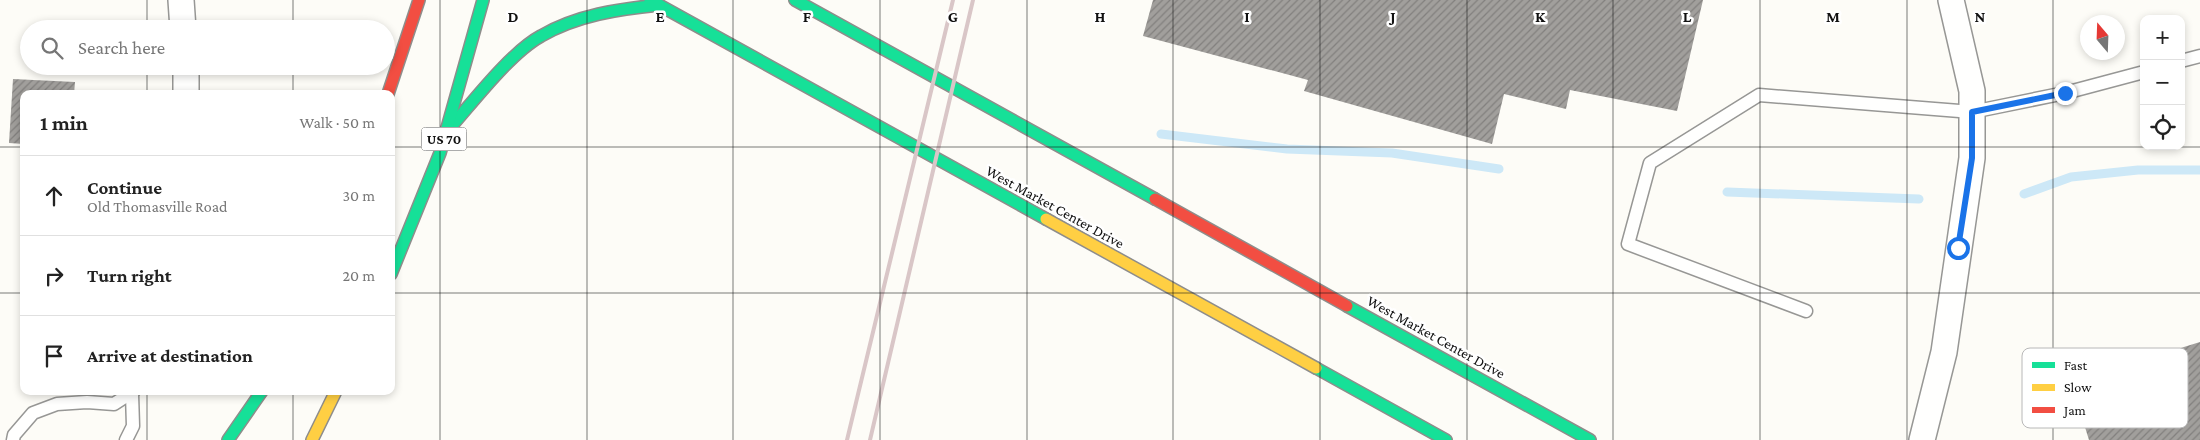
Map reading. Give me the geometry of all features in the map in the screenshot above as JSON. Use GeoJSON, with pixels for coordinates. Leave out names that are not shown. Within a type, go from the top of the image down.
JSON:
{"type":"FeatureCollection","features":[{"type":"Feature","properties":{"kind":"main road"},"geometry":{"type":"LineString","coordinates":[[395,72],[419,0]]}},
{"type":"Feature","properties":{"kind":"main road","name":"US 70"},"geometry":{"type":"LineString","coordinates":[[395,264],[440,153],[483,0]]}},
{"type":"Feature","properties":{"kind":"main road","name":"West Market Center Drive"},"geometry":{"type":"LineString","coordinates":[[795,0],[1590,440]]}},
{"type":"Feature","properties":{"kind":"main road"},"geometry":{"type":"LineString","coordinates":[[446,132],[518,53],[540,36],[569,23],[613,10],[654,2]]}},
{"type":"Feature","properties":{"kind":"main road","name":"West Market Center Drive"},"geometry":{"type":"LineString","coordinates":[[654,2],[1446,440]]}},
{"type":"Feature","properties":{"kind":"main road"},"geometry":{"type":"LineString","coordinates":[[405,10],[409,29]]}},
{"type":"Feature","properties":{"kind":"main road"},"geometry":{"type":"LineString","coordinates":[[389,90],[394,75]]}},
{"type":"Feature","properties":{"kind":"main road"},"geometry":{"type":"LineString","coordinates":[[228,440],[259,395]]}},
{"type":"Feature","properties":{"kind":"main road"},"geometry":{"type":"LineString","coordinates":[[312,440],[334,395]]}},
{"type":"Feature","properties":{"kind":"street"},"geometry":{"type":"LineString","coordinates":[[181,0],[182,20]]}},
{"type":"Feature","properties":{"kind":"street"},"geometry":{"type":"LineString","coordinates":[[1922,440],[1944,352],[1972,158],[1972,91],[1951,0]]}},
{"type":"Feature","properties":{"kind":"street"},"geometry":{"type":"LineString","coordinates":[[186,75],[186,90]]}},
{"type":"Feature","properties":{"kind":"lane"},"geometry":{"type":"LineString","coordinates":[[2185,60],[2200,56]]}},
{"type":"Feature","properties":{"kind":"lane"},"geometry":{"type":"LineString","coordinates":[[1806,311],[1628,244],[1650,163],[1759,95],[1972,112],[2065,93],[2140,73]]}},
{"type":"Feature","properties":{"kind":"lane"},"geometry":{"type":"LineString","coordinates":[[13,440],[14,436],[33,413],[57,404],[65,397],[87,402],[114,404],[128,395]]}},
{"type":"Feature","properties":{"kind":"lane"},"geometry":{"type":"LineString","coordinates":[[126,440],[133,426],[133,395]]}},
{"type":"Feature","properties":{"kind":"building"},"geometry":{"type":"Polygon","coordinates":[[[1153,0],[1703,0],[1677,111],[1570,90],[1566,109],[1504,94],[1492,144],[1304,91],[1308,80],[1143,36],[1153,0]]]}},
{"type":"Feature","properties":{"kind":"building"},"geometry":{"type":"Polygon","coordinates":[[[13,79],[75,82],[74,90],[20,90],[20,144],[9,143],[13,79]]]}},
{"type":"Feature","properties":{"kind":"building"},"geometry":{"type":"Polygon","coordinates":[[[2200,342],[2200,440],[2089,440],[2085,428],[2188,428],[2188,348],[2181,348],[2200,342]]]}},
{"type":"Feature","properties":{"kind":"waterway"},"geometry":{"type":"LineString","coordinates":[[1161,134],[1287,149],[1392,153],[1499,169]]}},
{"type":"Feature","properties":{"kind":"waterway"},"geometry":{"type":"LineString","coordinates":[[2024,194],[2071,177],[2138,170],[2200,170]]}},
{"type":"Feature","properties":{"kind":"waterway"},"geometry":{"type":"LineString","coordinates":[[1727,192],[1919,199]]}},
{"type":"Feature","properties":{"kind":"railway"},"geometry":{"type":"LineString","coordinates":[[847,440],[953,0]]}},
{"type":"Feature","properties":{"kind":"railway"},"geometry":{"type":"LineString","coordinates":[[870,440],[973,0]]}},
{"type":"Feature","properties":{"kind":"traffic: fast"},"geometry":{"type":"LineString","coordinates":[[395,264],[440,153],[483,0]]}},
{"type":"Feature","properties":{"kind":"traffic: fast"},"geometry":{"type":"LineString","coordinates":[[650,0],[1046,219]]}},
{"type":"Feature","properties":{"kind":"traffic: fast"},"geometry":{"type":"LineString","coordinates":[[795,0],[1155,199]]}},
{"type":"Feature","properties":{"kind":"traffic: fast"},"geometry":{"type":"LineString","coordinates":[[449,129],[505,66],[517,54],[541,36],[569,23],[598,14],[659,5]]}},
{"type":"Feature","properties":{"kind":"traffic: fast"},"geometry":{"type":"LineString","coordinates":[[1347,306],[1590,440]]}},
{"type":"Feature","properties":{"kind":"traffic: fast"},"geometry":{"type":"LineString","coordinates":[[1316,368],[1446,440]]}},
{"type":"Feature","properties":{"kind":"traffic: fast"},"geometry":{"type":"LineString","coordinates":[[228,440],[259,395]]}},
{"type":"Feature","properties":{"kind":"traffic: slow"},"geometry":{"type":"LineString","coordinates":[[1046,219],[1316,368]]}},
{"type":"Feature","properties":{"kind":"traffic: slow"},"geometry":{"type":"LineString","coordinates":[[312,440],[334,395]]}},
{"type":"Feature","properties":{"kind":"traffic: jam"},"geometry":{"type":"LineString","coordinates":[[395,73],[419,0]]}},
{"type":"Feature","properties":{"kind":"traffic: jam"},"geometry":{"type":"LineString","coordinates":[[389,90],[394,75]]}},
{"type":"Feature","properties":{"kind":"traffic: jam"},"geometry":{"type":"LineString","coordinates":[[1155,199],[1347,306]]}},
{"type":"Feature","properties":{"kind":"route"},"geometry":{"type":"LineString","coordinates":[[1958,248],[1972,158],[1972,112],[2065,93]]}}]}
